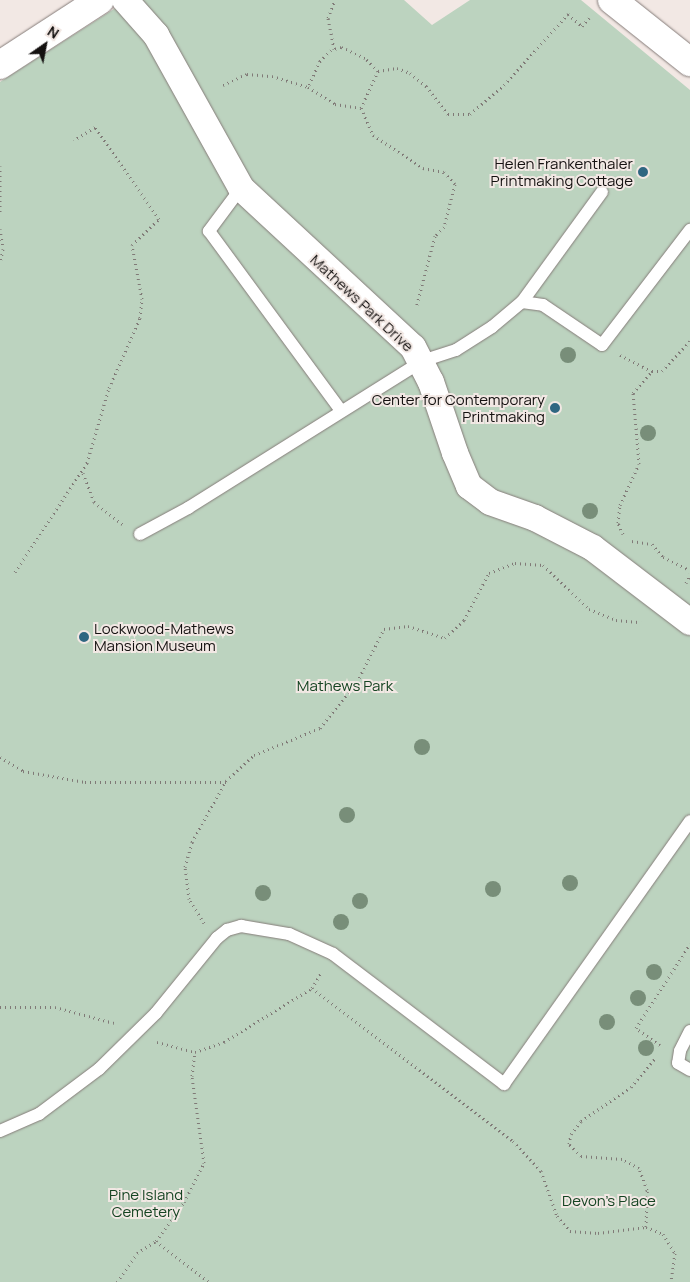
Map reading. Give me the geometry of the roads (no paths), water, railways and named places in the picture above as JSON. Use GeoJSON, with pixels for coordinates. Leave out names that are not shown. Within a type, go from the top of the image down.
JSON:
{"type":"FeatureCollection","features":[{"type":"Feature","properties":{"kind":"main road"},"geometry":{"type":"LineString","coordinates":[[0,65],[100,0]]}},
{"type":"Feature","properties":{"kind":"main road"},"geometry":{"type":"LineString","coordinates":[[603,7],[690,62]]}},
{"type":"Feature","properties":{"kind":"street","name":"Mathews Park Drive"},"geometry":{"type":"LineString","coordinates":[[125,0],[156,35],[241,188],[413,347],[422,361],[463,476],[480,496],[565,532],[593,548],[690,622]]}},
{"type":"Feature","properties":{"kind":"lane"},"geometry":{"type":"LineString","coordinates":[[241,188],[209,231],[341,411]]}},
{"type":"Feature","properties":{"kind":"lane"},"geometry":{"type":"LineString","coordinates":[[140,534],[188,508],[422,361],[456,350],[522,302],[602,192]]}},
{"type":"Feature","properties":{"kind":"lane"},"geometry":{"type":"LineString","coordinates":[[522,302],[543,305],[602,345],[690,230]]}},
{"type":"Feature","properties":{"kind":"lane"},"geometry":{"type":"LineString","coordinates":[[0,1131],[39,1114],[99,1069],[156,1013],[217,938],[228,930],[241,926],[264,928],[312,942],[333,954],[504,1084],[690,821]]}},
{"type":"Feature","properties":{"kind":"lane"},"geometry":{"type":"LineString","coordinates":[[690,1031],[680,1051],[678,1062],[690,1070]]}},
{"type":"Feature","properties":{"kind":"place","name":"Helen Frankenthaler Printmaking Cottage"},"geometry":{"type":"Point","coordinates":[643,172]}},
{"type":"Feature","properties":{"kind":"place","name":"Center for Contemporary Printmaking"},"geometry":{"type":"Point","coordinates":[555,408]}},
{"type":"Feature","properties":{"kind":"place","name":"Lockwood-Mathews Mansion Museum"},"geometry":{"type":"Point","coordinates":[84,637]}},
{"type":"Feature","properties":{"kind":"park label","name":"Mathews Park"},"geometry":{"type":"Point","coordinates":[345,686]}},
{"type":"Feature","properties":{"kind":"park label","name":"Devon’s Place"},"geometry":{"type":"Point","coordinates":[609,1201]}},
{"type":"Feature","properties":{"kind":"park label","name":"Pine Island Cemetery"},"geometry":{"type":"Point","coordinates":[146,1202]}}]}
